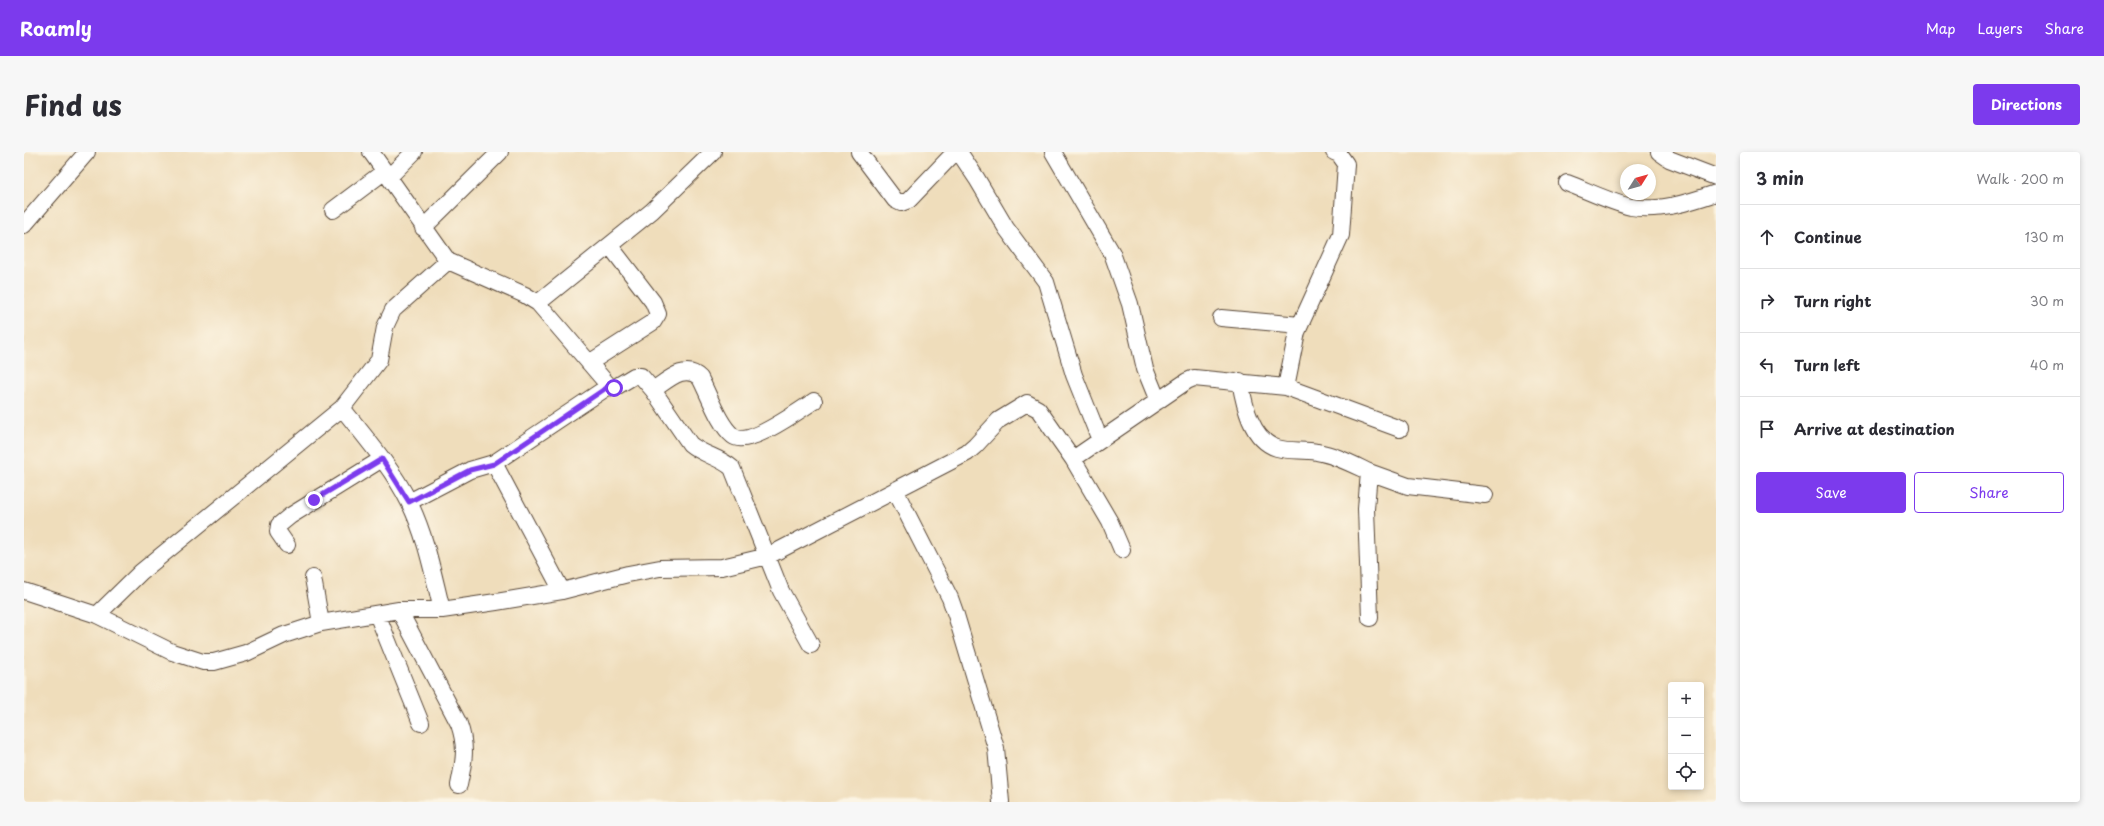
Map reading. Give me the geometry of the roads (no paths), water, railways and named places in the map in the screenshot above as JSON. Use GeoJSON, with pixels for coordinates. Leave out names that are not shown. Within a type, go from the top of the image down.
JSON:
{"type":"FeatureCollection","features":[{"type":"Feature","properties":{"kind":"street"},"geometry":{"type":"LineString","coordinates":[[24,225],[87,152]]}},
{"type":"Feature","properties":{"kind":"street"},"geometry":{"type":"LineString","coordinates":[[371,152],[423,228],[448,261],[525,295],[538,304],[609,386],[614,388],[638,375],[645,379],[690,444],[698,450],[720,460],[732,468],[781,591],[811,645]]}},
{"type":"Feature","properties":{"kind":"street"},"geometry":{"type":"LineString","coordinates":[[333,210],[387,174],[414,152]]}},
{"type":"Feature","properties":{"kind":"street"},"geometry":{"type":"LineString","coordinates":[[423,228],[500,152]]}},
{"type":"Feature","properties":{"kind":"street"},"geometry":{"type":"LineString","coordinates":[[538,304],[652,211],[713,152]]}},
{"type":"Feature","properties":{"kind":"street"},"geometry":{"type":"LineString","coordinates":[[859,152],[895,200],[901,203],[909,200],[955,152]]}},
{"type":"Feature","properties":{"kind":"street"},"geometry":{"type":"LineString","coordinates":[[959,152],[1006,228],[1046,282],[1074,374],[1100,440]]}},
{"type":"Feature","properties":{"kind":"street"},"geometry":{"type":"LineString","coordinates":[[1053,152],[1112,253],[1130,304],[1145,369],[1158,401]]}},
{"type":"Feature","properties":{"kind":"street"},"geometry":{"type":"LineString","coordinates":[[1286,387],[1293,349],[1300,325],[1341,235],[1346,164],[1339,154],[1334,152]]}},
{"type":"Feature","properties":{"kind":"street"},"geometry":{"type":"LineString","coordinates":[[1659,152],[1669,159],[1716,177]]}},
{"type":"Feature","properties":{"kind":"street"},"geometry":{"type":"LineString","coordinates":[[1567,183],[1630,206],[1642,208],[1656,208],[1694,200],[1716,193]]}},
{"type":"Feature","properties":{"kind":"street"},"geometry":{"type":"LineString","coordinates":[[589,363],[653,322],[658,314],[653,302],[610,246]]}},
{"type":"Feature","properties":{"kind":"street"},"geometry":{"type":"LineString","coordinates":[[97,615],[141,572],[342,408],[379,360],[385,327],[393,310],[448,261]]}},
{"type":"Feature","properties":{"kind":"street"},"geometry":{"type":"LineString","coordinates":[[1221,318],[1300,325]]}},
{"type":"Feature","properties":{"kind":"street"},"geometry":{"type":"LineString","coordinates":[[653,390],[679,374],[687,371],[694,372],[700,378],[725,427],[734,437],[742,440],[754,437],[814,401]]}},
{"type":"Feature","properties":{"kind":"street"},"geometry":{"type":"LineString","coordinates":[[1073,459],[1191,379],[1240,381],[1286,387],[1400,429]]}},
{"type":"Feature","properties":{"kind":"street"},"geometry":{"type":"LineString","coordinates":[[1240,381],[1243,401],[1250,419],[1258,435],[1269,445],[1284,450],[1317,452],[1343,460],[1369,472],[1408,486],[1485,495]]}},
{"type":"Feature","properties":{"kind":"street"},"geometry":{"type":"LineString","coordinates":[[409,502],[470,470],[494,464],[609,386]]}},
{"type":"Feature","properties":{"kind":"street"},"geometry":{"type":"LineString","coordinates":[[24,591],[97,615],[172,652],[203,662],[214,662],[232,657],[284,635],[321,623],[399,610],[442,610],[562,591],[628,574],[660,568],[722,566],[768,556],[967,453],[998,420],[1027,403],[1038,409],[1073,459],[1110,522],[1122,550]]}},
{"type":"Feature","properties":{"kind":"street"},"geometry":{"type":"LineString","coordinates":[[342,408],[382,459],[409,502],[424,538],[442,610]]}},
{"type":"Feature","properties":{"kind":"street"},"geometry":{"type":"LineString","coordinates":[[287,545],[278,532],[280,525],[284,521],[314,500],[382,459]]}},
{"type":"Feature","properties":{"kind":"street"},"geometry":{"type":"LineString","coordinates":[[494,464],[562,591]]}},
{"type":"Feature","properties":{"kind":"street"},"geometry":{"type":"LineString","coordinates":[[1369,472],[1366,509],[1370,618]]}},
{"type":"Feature","properties":{"kind":"street"},"geometry":{"type":"LineString","coordinates":[[895,490],[950,598],[956,615],[996,748],[1001,802]]}},
{"type":"Feature","properties":{"kind":"street"},"geometry":{"type":"LineString","coordinates":[[313,578],[321,623]]}},
{"type":"Feature","properties":{"kind":"street"},"geometry":{"type":"LineString","coordinates":[[399,610],[459,724],[465,741],[465,759],[460,785]]}},
{"type":"Feature","properties":{"kind":"street"},"geometry":{"type":"LineString","coordinates":[[377,614],[421,723]]}}]}
